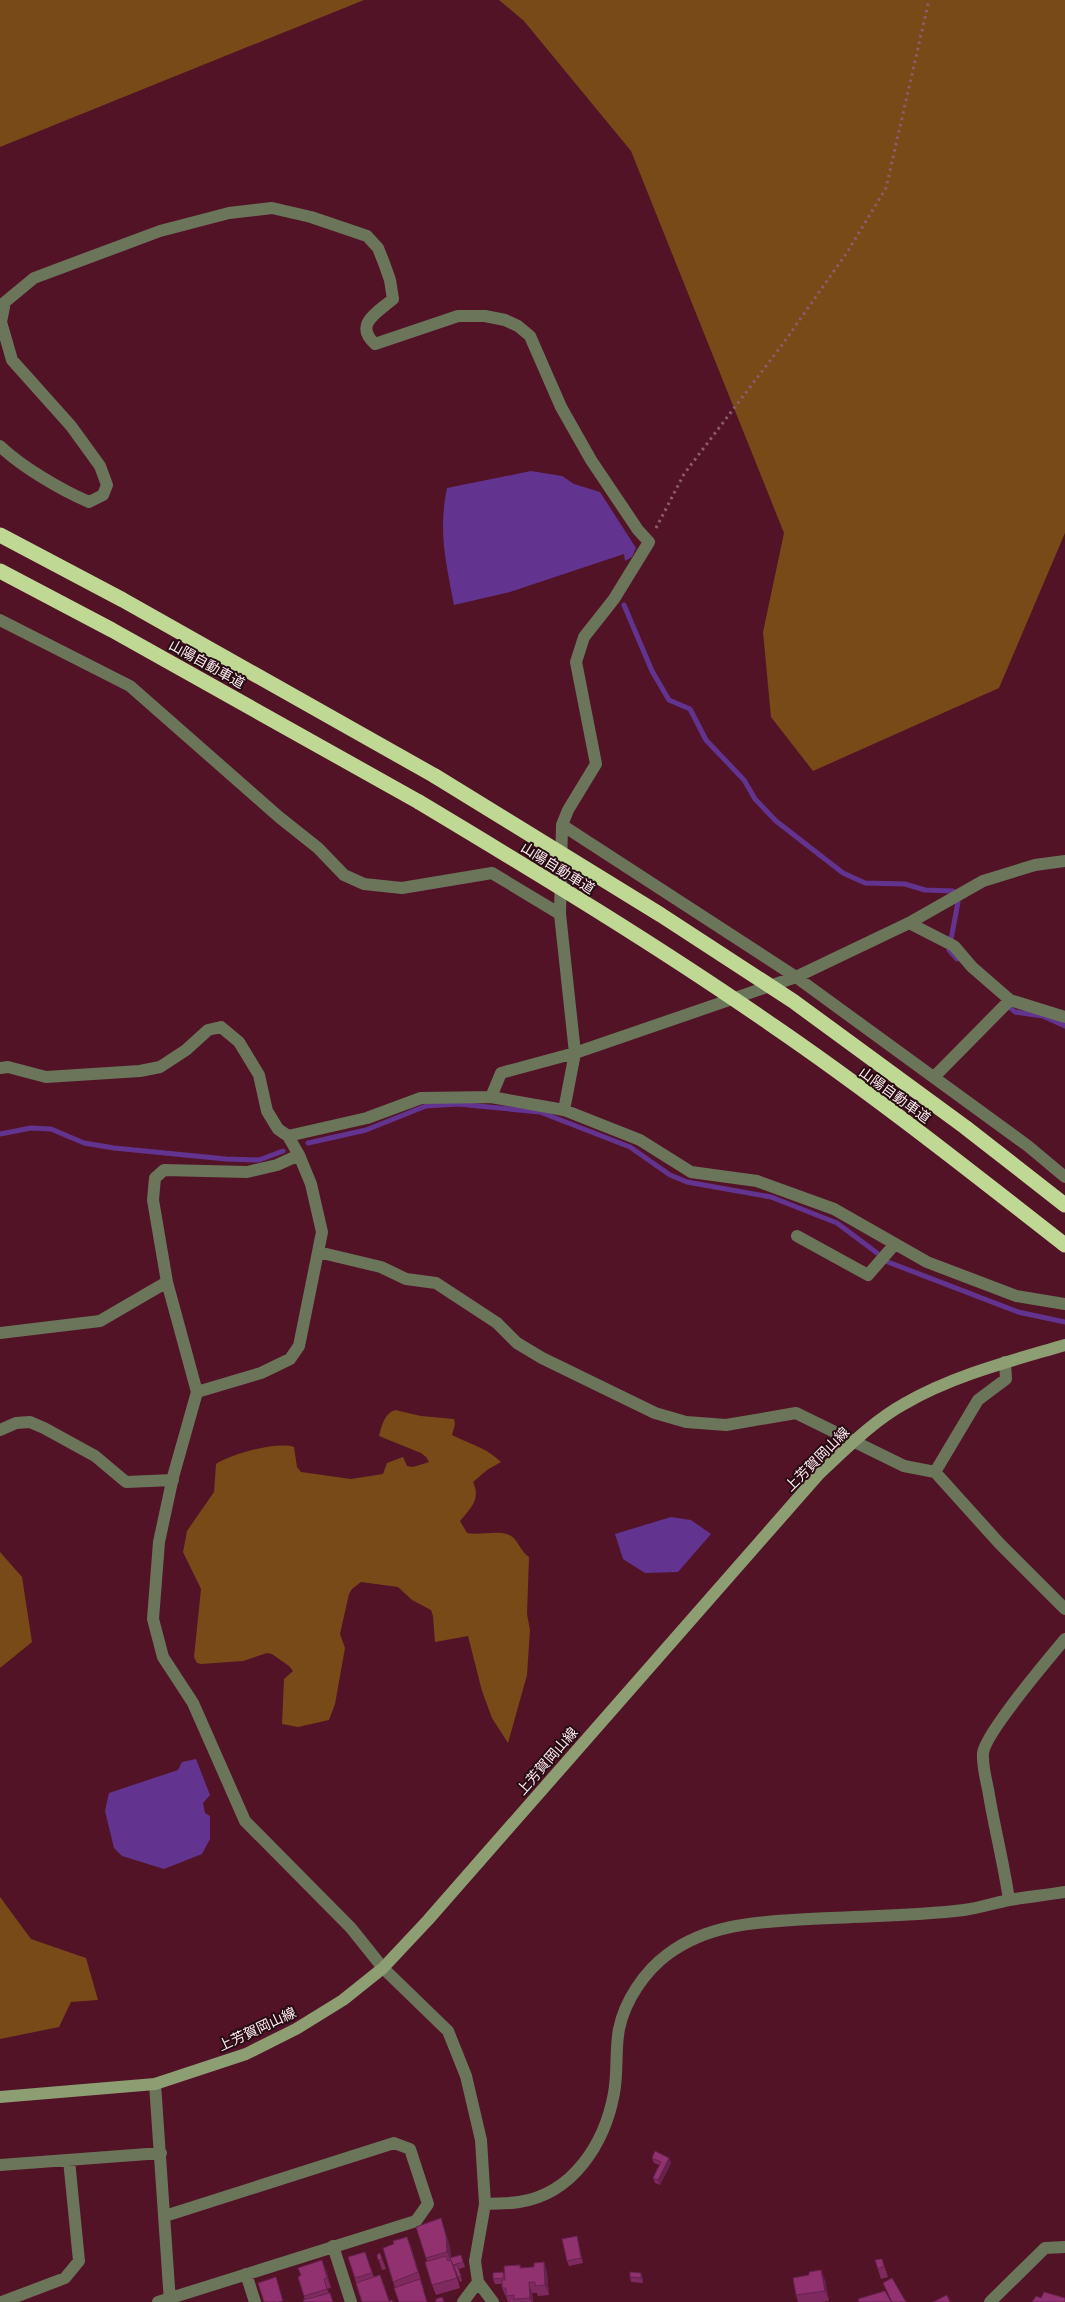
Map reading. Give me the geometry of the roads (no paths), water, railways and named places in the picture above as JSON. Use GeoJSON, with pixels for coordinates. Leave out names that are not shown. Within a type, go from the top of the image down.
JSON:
{"type":"FeatureCollection","features":[{"type":"Feature","properties":{"kind":"highway","name":"山陽自動車道"},"geometry":{"type":"LineString","coordinates":[[0,535],[123,600],[435,776],[661,915],[793,1001],[965,1127],[1065,1205]]}},
{"type":"Feature","properties":{"kind":"highway","name":"山陽自動車道"},"geometry":{"type":"LineString","coordinates":[[0,571],[129,640],[419,802],[603,915],[773,1025],[954,1158],[1065,1245]]}},
{"type":"Feature","properties":{"kind":"main road","name":"上芳賀岡山線"},"geometry":{"type":"LineString","coordinates":[[0,2097],[155,2084],[246,2054],[296,2029],[343,2000],[382,1968],[496,1843],[820,1474],[855,1441],[904,1404],[953,1381],[1005,1362],[1065,1345]]}},
{"type":"Feature","properties":{"kind":"street"},"geometry":{"type":"LineString","coordinates":[[0,446],[12,457],[73,495],[89,502],[103,495],[107,485],[100,466],[71,426],[12,360],[1,322],[5,302],[19,288],[34,278],[160,231],[229,213],[272,208],[311,217],[367,236],[378,248],[390,280],[393,299],[368,321],[367,336],[375,344],[458,316],[486,316],[505,320],[518,326],[530,336],[561,407],[591,460],[638,530],[649,542],[614,599],[584,637],[576,662],[596,764],[568,810],[562,825],[560,914],[575,1053],[564,1110]]}},
{"type":"Feature","properties":{"kind":"street"},"geometry":{"type":"LineString","coordinates":[[0,620],[130,686],[279,817],[318,848],[344,875],[364,884],[402,888],[492,873],[560,914]]}},
{"type":"Feature","properties":{"kind":"street"},"geometry":{"type":"LineString","coordinates":[[562,825],[796,977],[1028,1146],[1065,1177]]}},
{"type":"Feature","properties":{"kind":"street"},"geometry":{"type":"LineString","coordinates":[[491,1096],[501,1073],[575,1053],[796,977],[909,922],[983,881],[1035,865],[1065,861]]}},
{"type":"Feature","properties":{"kind":"street"},"geometry":{"type":"LineString","coordinates":[[909,922],[950,944],[1007,1003],[1065,1017]]}},
{"type":"Feature","properties":{"kind":"street"},"geometry":{"type":"LineString","coordinates":[[934,1077],[1007,1003]]}},
{"type":"Feature","properties":{"kind":"street"},"geometry":{"type":"LineString","coordinates":[[0,1068],[8,1067],[46,1077],[140,1071],[160,1067],[186,1050],[208,1030],[221,1027],[239,1042],[259,1075],[267,1111],[278,1129],[288,1136],[299,1155],[311,1184],[322,1232],[299,1346],[290,1359],[261,1373],[198,1392]]}},
{"type":"Feature","properties":{"kind":"street"},"geometry":{"type":"LineString","coordinates":[[288,1136],[367,1118],[421,1098],[491,1096],[564,1110],[640,1140],[692,1172],[757,1181],[834,1209],[927,1262],[1016,1296],[1065,1304]]}},
{"type":"Feature","properties":{"kind":"street"},"geometry":{"type":"LineString","coordinates":[[299,1155],[277,1165],[247,1172],[164,1170],[155,1178],[154,1200],[167,1282],[198,1392],[172,1480],[159,1542],[153,1619],[167,1666],[193,1703],[245,1821],[351,1928],[382,1968],[448,2031],[458,2052],[475,2106],[482,2140],[485,2204],[475,2261],[478,2282],[494,2302]]}},
{"type":"Feature","properties":{"kind":"street"},"geometry":{"type":"LineString","coordinates":[[796,1236],[868,1275],[895,1244]]}},
{"type":"Feature","properties":{"kind":"street"},"geometry":{"type":"LineString","coordinates":[[318,1252],[381,1267],[406,1279],[436,1282],[498,1323],[517,1343],[542,1358],[655,1413],[686,1422],[726,1425],[796,1413],[904,1466],[935,1472],[999,1543],[1065,1609]]}},
{"type":"Feature","properties":{"kind":"street"},"geometry":{"type":"LineString","coordinates":[[0,1333],[100,1322],[167,1282]]}},
{"type":"Feature","properties":{"kind":"street"},"geometry":{"type":"LineString","coordinates":[[935,1472],[978,1400],[1006,1379],[1005,1362]]}},
{"type":"Feature","properties":{"kind":"street"},"geometry":{"type":"LineString","coordinates":[[0,1430],[16,1423],[30,1422],[95,1456],[126,1482],[172,1480]]}},
{"type":"Feature","properties":{"kind":"street"},"geometry":{"type":"LineString","coordinates":[[1009,1900],[1004,1863],[994,1824],[983,1752],[992,1732],[1065,1639]]}},
{"type":"Feature","properties":{"kind":"street"},"geometry":{"type":"LineString","coordinates":[[485,2204],[519,2202],[540,2197],[556,2190],[584,2164],[594,2148],[607,2119],[617,2073],[620,2028],[629,2002],[648,1974],[669,1953],[709,1933],[749,1922],[964,1910],[1009,1900],[1065,1892]]}},
{"type":"Feature","properties":{"kind":"street"},"geometry":{"type":"LineString","coordinates":[[155,2084],[165,2216],[166,2301],[416,2221],[428,2204],[410,2149],[394,2143],[165,2216]]}},
{"type":"Feature","properties":{"kind":"street"},"geometry":{"type":"LineString","coordinates":[[0,2165],[161,2153]]}},
{"type":"Feature","properties":{"kind":"street"},"geometry":{"type":"LineString","coordinates":[[2,2302],[66,2278],[80,2261],[69,2160]]}},
{"type":"Feature","properties":{"kind":"street"},"geometry":{"type":"LineString","coordinates":[[333,2246],[351,2302]]}},
{"type":"Feature","properties":{"kind":"street"},"geometry":{"type":"LineString","coordinates":[[990,2302],[1044,2248],[1065,2247]]}},
{"type":"Feature","properties":{"kind":"street"},"geometry":{"type":"LineString","coordinates":[[246,2274],[255,2302]]}},
{"type":"Feature","properties":{"kind":"street"},"geometry":{"type":"LineString","coordinates":[[463,2302],[478,2282]]}},
{"type":"Feature","properties":{"kind":"waterway"},"geometry":{"type":"LineString","coordinates":[[624,605],[652,671],[669,700],[690,709],[706,740],[744,780],[755,799],[776,821],[843,873],[865,883],[905,884],[925,890],[953,891],[958,902],[949,950],[957,959]]}},
{"type":"Feature","properties":{"kind":"waterway"},"geometry":{"type":"LineString","coordinates":[[1006,1004],[1015,1012],[1043,1016],[1065,1026]]}},
{"type":"Feature","properties":{"kind":"waterway"},"geometry":{"type":"LineString","coordinates":[[308,1143],[366,1130],[426,1106],[458,1104],[540,1112],[630,1147],[670,1175],[687,1182],[771,1197],[837,1223],[877,1253]]}},
{"type":"Feature","properties":{"kind":"waterway"},"geometry":{"type":"LineString","coordinates":[[0,1134],[31,1128],[51,1129],[84,1143],[114,1148],[226,1159],[259,1160],[283,1151]]}},
{"type":"Feature","properties":{"kind":"waterway"},"geometry":{"type":"LineString","coordinates":[[888,1262],[1018,1312],[1065,1322]]}}]}
